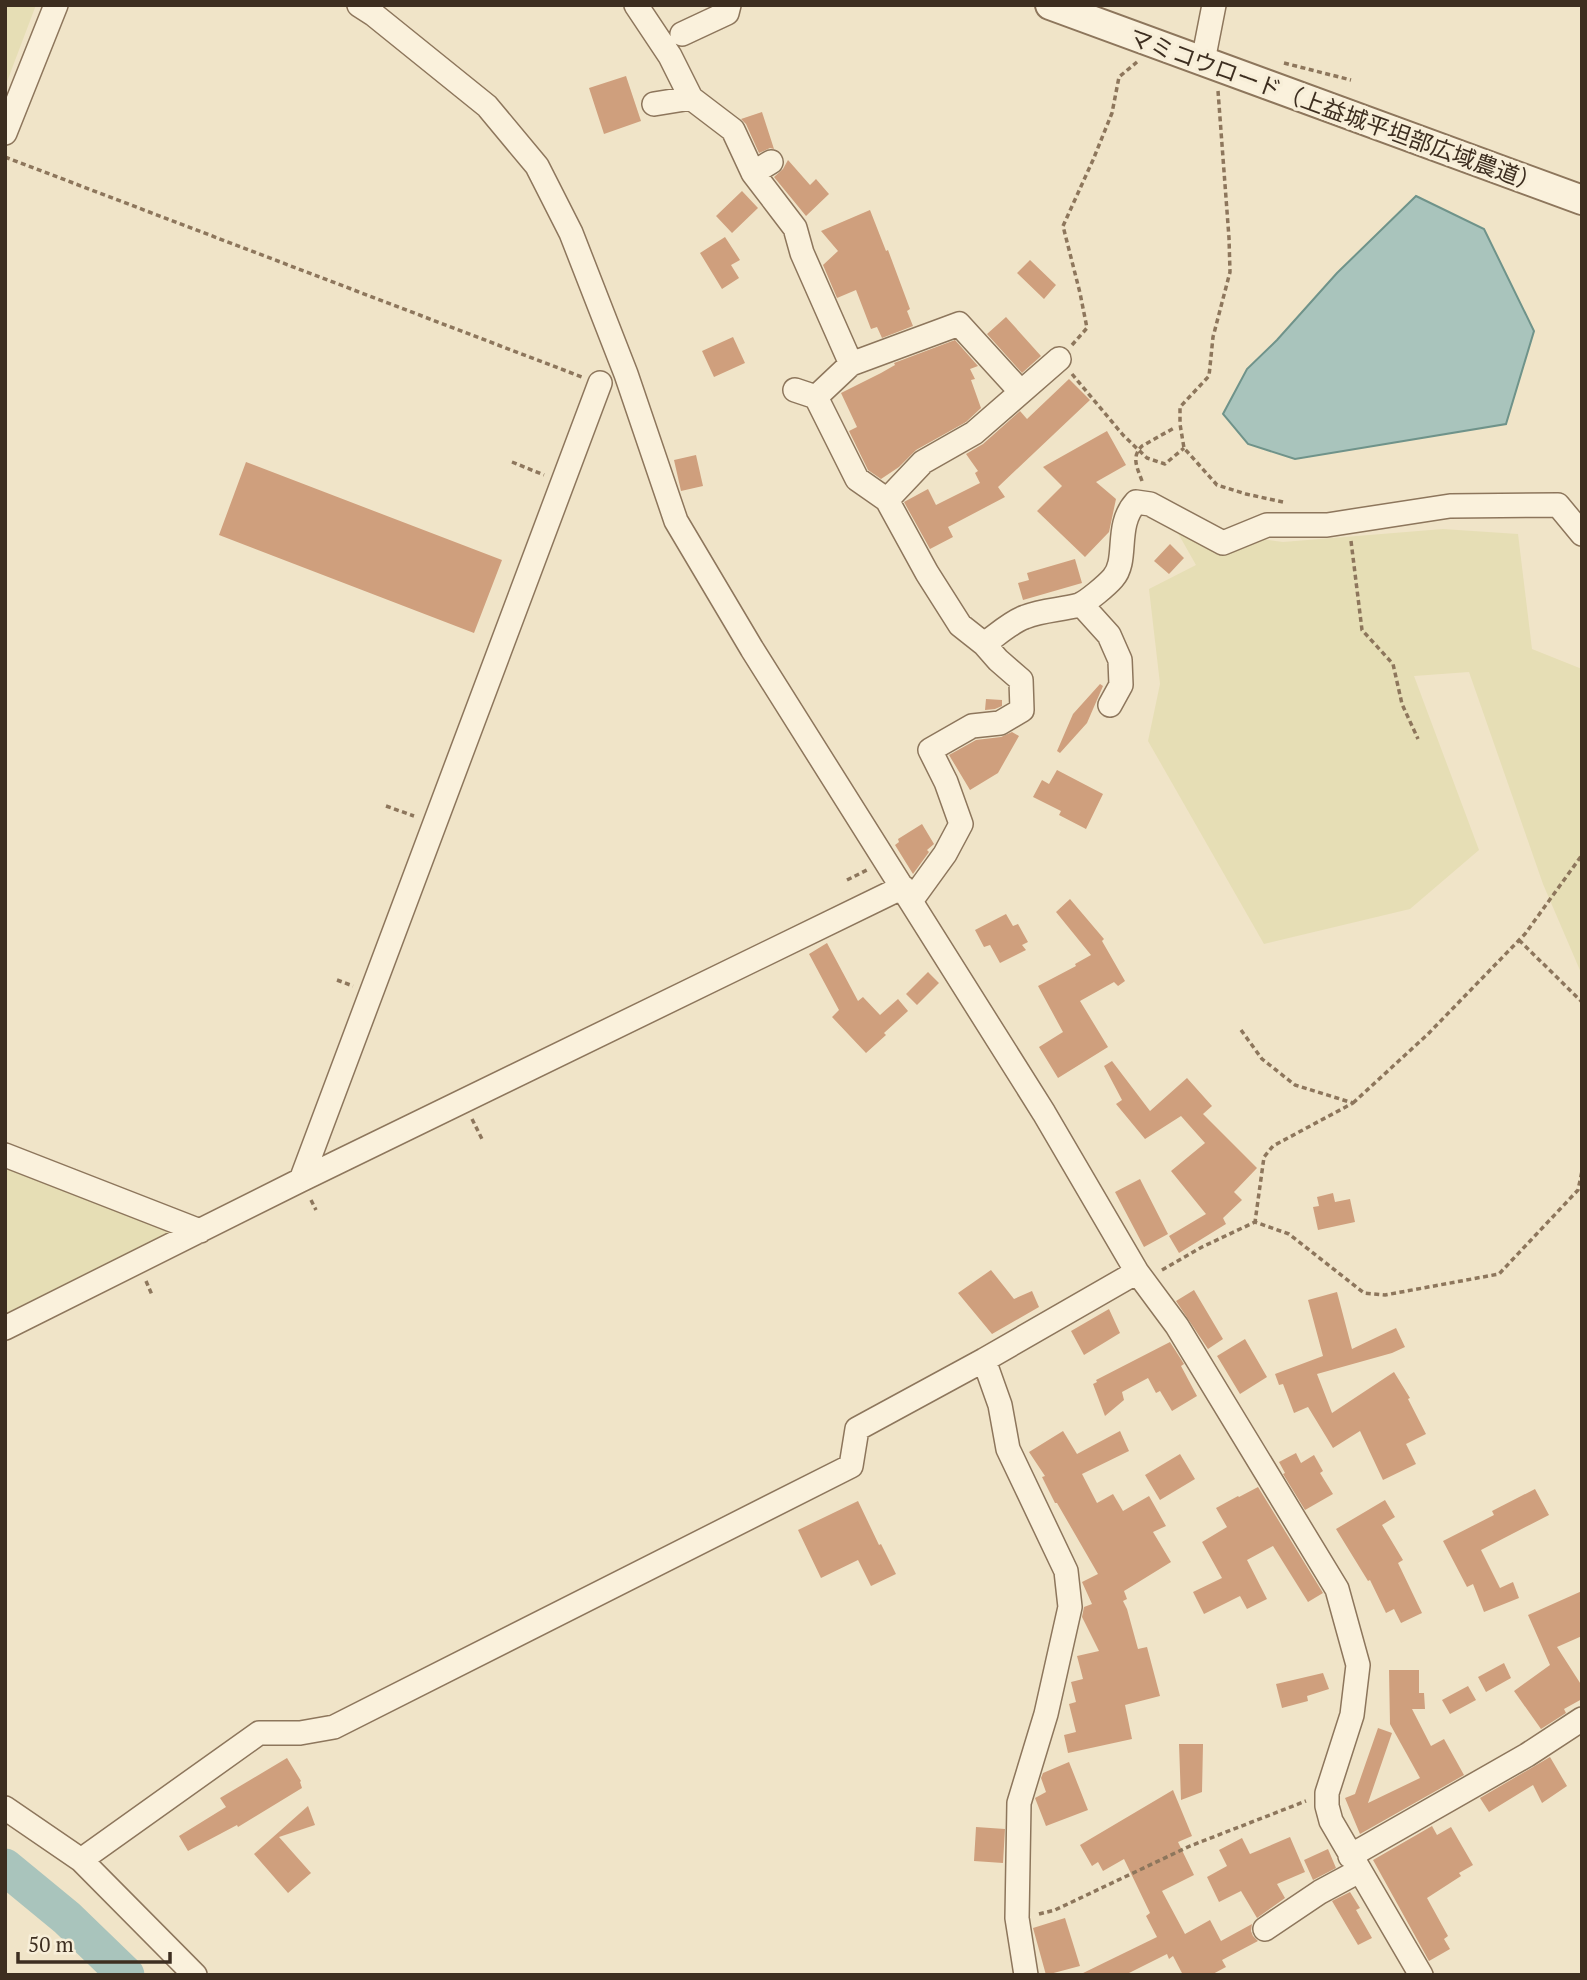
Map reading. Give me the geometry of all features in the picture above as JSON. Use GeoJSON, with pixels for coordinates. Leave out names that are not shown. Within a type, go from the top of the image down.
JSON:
{"type":"FeatureCollection","features":[{"type":"Feature","properties":{"kind":"street"},"geometry":{"type":"LineString","coordinates":[[5,134],[56,5]]}},
{"type":"Feature","properties":{"kind":"street"},"geometry":{"type":"LineString","coordinates":[[359,5],[487,106],[537,166],[571,233],[626,374],[676,521],[752,649],[1044,1113],[1140,1276],[1177,1326],[1337,1589],[1358,1664],[1352,1715],[1327,1793],[1331,1821],[1421,1975]]}},
{"type":"Feature","properties":{"kind":"street"},"geometry":{"type":"LineString","coordinates":[[636,5],[670,56],[691,98],[733,130],[762,168],[795,228],[802,253],[851,364]]}},
{"type":"Feature","properties":{"kind":"street"},"geometry":{"type":"LineString","coordinates":[[682,34],[727,13],[729,5]]}},
{"type":"Feature","properties":{"kind":"street","name":"マミコウロード（上益城平坦部広域農道）"},"geometry":{"type":"LineString","coordinates":[[1050,5],[1582,200]]}},
{"type":"Feature","properties":{"kind":"street"},"geometry":{"type":"LineString","coordinates":[[1210,64],[1214,5]]}},
{"type":"Feature","properties":{"kind":"street"},"geometry":{"type":"LineString","coordinates":[[654,104],[691,98]]}},
{"type":"Feature","properties":{"kind":"street"},"geometry":{"type":"LineString","coordinates":[[5,1328],[301,1180],[907,894],[944,854],[961,824],[946,782],[920,749],[972,726],[1000,723],[1022,710],[1021,680],[960,625],[927,573],[887,500],[857,479],[806,394],[851,364],[959,324],[1021,392]]}},
{"type":"Feature","properties":{"kind":"street"},"geometry":{"type":"LineString","coordinates":[[887,500],[923,462],[974,433],[1059,359]]}},
{"type":"Feature","properties":{"kind":"street"},"geometry":{"type":"LineString","coordinates":[[301,1180],[600,383]]}},
{"type":"Feature","properties":{"kind":"street"},"geometry":{"type":"LineString","coordinates":[[984,644],[1023,617],[1081,604],[1115,576],[1121,559],[1121,540],[1127,512],[1136,502],[1150,504],[1223,543],[1267,525],[1328,524],[1450,506],[1558,505],[1582,534]]}},
{"type":"Feature","properties":{"kind":"street"},"geometry":{"type":"LineString","coordinates":[[1081,604],[1109,635],[1120,660],[1121,685],[1110,705]]}},
{"type":"Feature","properties":{"kind":"street"},"geometry":{"type":"LineString","coordinates":[[5,1155],[200,1231]]}},
{"type":"Feature","properties":{"kind":"street"},"geometry":{"type":"LineString","coordinates":[[81,1860],[259,1733],[300,1733],[334,1727],[851,1466],[857,1429],[1140,1276]]}},
{"type":"Feature","properties":{"kind":"street"},"geometry":{"type":"LineString","coordinates":[[984,1360],[1000,1405],[1008,1449],[1066,1571],[1070,1607],[1046,1714],[1019,1803],[1017,1918],[1026,1975]]}},
{"type":"Feature","properties":{"kind":"street"},"geometry":{"type":"LineString","coordinates":[[1265,1929],[1320,1892],[1354,1863],[1582,1719]]}},
{"type":"Feature","properties":{"kind":"street"},"geometry":{"type":"LineString","coordinates":[[5,1808],[81,1860],[195,1975]]}},
{"type":"Feature","properties":{"kind":"path"},"geometry":{"type":"LineString","coordinates":[[1158,45],[1119,77],[1112,113],[1063,226],[1087,328],[1059,359],[1147,458],[1164,464],[1184,448]]}},
{"type":"Feature","properties":{"kind":"path"},"geometry":{"type":"LineString","coordinates":[[1210,64],[1229,238],[1230,272],[1213,337],[1209,376],[1180,407],[1184,448],[1217,485],[1292,504]]}},
{"type":"Feature","properties":{"kind":"path"},"geometry":{"type":"LineString","coordinates":[[5,158],[600,383]]}},
{"type":"Feature","properties":{"kind":"path"},"geometry":{"type":"LineString","coordinates":[[1150,504],[1135,460],[1138,450],[1174,428]]}},
{"type":"Feature","properties":{"kind":"path"},"geometry":{"type":"LineString","coordinates":[[512,462],[562,483]]}},
{"type":"Feature","properties":{"kind":"path"},"geometry":{"type":"LineString","coordinates":[[1348,521],[1362,630],[1393,664],[1402,704],[1418,739]]}},
{"type":"Feature","properties":{"kind":"path"},"geometry":{"type":"LineString","coordinates":[[386,806],[435,823]]}},
{"type":"Feature","properties":{"kind":"path"},"geometry":{"type":"LineString","coordinates":[[1255,1223],[1264,1157],[1273,1146],[1353,1103],[1428,1034],[1519,940],[1582,855]]}},
{"type":"Feature","properties":{"kind":"path"},"geometry":{"type":"LineString","coordinates":[[1519,940],[1582,1002]]}},
{"type":"Feature","properties":{"kind":"path"},"geometry":{"type":"LineString","coordinates":[[1241,1030],[1262,1059],[1295,1085],[1353,1103]]}},
{"type":"Feature","properties":{"kind":"path"},"geometry":{"type":"LineString","coordinates":[[1140,1276],[1255,1223],[1289,1234],[1364,1293],[1385,1295],[1499,1274],[1578,1190],[1582,1171]]}},
{"type":"Feature","properties":{"kind":"path"},"geometry":{"type":"LineString","coordinates":[[1017,1918],[1055,1910],[1190,1846],[1327,1793]]}},
{"type":"Feature","properties":{"kind":"shaded area"},"geometry":{"type":"Polygon","coordinates":[[[5,5],[36,5],[5,87],[5,5]]]}},
{"type":"Feature","properties":{"kind":"shaded area"},"geometry":{"type":"Polygon","coordinates":[[[1175,528],[1283,542],[1443,529],[1518,534],[1532,649],[1582,669],[1582,975],[1543,884],[1469,672],[1414,676],[1479,850],[1410,909],[1264,944],[1148,741],[1160,684],[1149,589],[1196,565],[1175,528]]]}},
{"type":"Feature","properties":{"kind":"shaded area"},"geometry":{"type":"Polygon","coordinates":[[[5,1165],[183,1231],[5,1315],[5,1165]]]}},
{"type":"Feature","properties":{"kind":"water"},"geometry":{"type":"Polygon","coordinates":[[[1416,196],[1484,229],[1534,331],[1506,424],[1295,459],[1248,444],[1223,414],[1247,369],[1337,273],[1416,196]]]}},
{"type":"Feature","properties":{"kind":"building"},"geometry":{"type":"Polygon","coordinates":[[[626,76],[641,121],[604,134],[589,88],[626,76]]]}},
{"type":"Feature","properties":{"kind":"building"},"geometry":{"type":"Polygon","coordinates":[[[762,112],[774,149],[759,153],[741,119],[762,112]]]}},
{"type":"Feature","properties":{"kind":"building"},"geometry":{"type":"Polygon","coordinates":[[[788,160],[810,185],[816,179],[829,194],[806,216],[774,177],[788,160]]]}},
{"type":"Feature","properties":{"kind":"building"},"geometry":{"type":"Polygon","coordinates":[[[742,191],[758,208],[732,233],[716,216],[742,191]]]}},
{"type":"Feature","properties":{"kind":"building"},"geometry":{"type":"Polygon","coordinates":[[[870,210],[910,309],[907,311],[913,326],[882,338],[877,327],[871,329],[856,290],[837,298],[823,265],[838,251],[821,231],[870,210]]]}},
{"type":"Feature","properties":{"kind":"building"},"geometry":{"type":"Polygon","coordinates":[[[725,237],[740,260],[731,265],[739,278],[722,289],[700,253],[725,237]]]}},
{"type":"Feature","properties":{"kind":"building"},"geometry":{"type":"Polygon","coordinates":[[[1030,260],[1056,285],[1044,299],[1017,273],[1030,260]]]}},
{"type":"Feature","properties":{"kind":"building"},"geometry":{"type":"Polygon","coordinates":[[[1006,317],[1041,356],[1022,373],[987,334],[1006,317]]]}},
{"type":"Feature","properties":{"kind":"building"},"geometry":{"type":"Polygon","coordinates":[[[733,337],[745,363],[714,377],[702,351],[733,337]]]}},
{"type":"Feature","properties":{"kind":"building"},"geometry":{"type":"Polygon","coordinates":[[[955,340],[978,366],[970,369],[981,408],[966,422],[916,450],[899,467],[881,479],[868,470],[849,431],[857,427],[841,393],[881,373],[895,365],[894,363],[955,340]]]}},
{"type":"Feature","properties":{"kind":"building"},"geometry":{"type":"Polygon","coordinates":[[[1069,379],[1090,400],[998,487],[1005,497],[948,527],[953,537],[930,549],[904,502],[928,489],[936,505],[980,483],[975,473],[978,471],[966,454],[983,444],[1020,411],[1027,419],[1069,379]]]}},
{"type":"Feature","properties":{"kind":"building"},"geometry":{"type":"Polygon","coordinates":[[[1107,431],[1126,465],[1096,482],[1116,499],[1109,532],[1085,557],[1037,511],[1062,486],[1043,467],[1107,431]]]}},
{"type":"Feature","properties":{"kind":"building"},"geometry":{"type":"Polygon","coordinates":[[[696,455],[703,486],[681,491],[674,460],[696,455]]]}},
{"type":"Feature","properties":{"kind":"building"},"geometry":{"type":"Polygon","coordinates":[[[246,462],[502,560],[474,633],[219,535],[246,462]]]}},
{"type":"Feature","properties":{"kind":"building"},"geometry":{"type":"Polygon","coordinates":[[[1170,544],[1184,558],[1169,574],[1154,561],[1170,544]]]}},
{"type":"Feature","properties":{"kind":"building"},"geometry":{"type":"Polygon","coordinates":[[[1075,559],[1082,583],[1023,600],[1018,583],[1029,580],[1027,573],[1075,559]]]}},
{"type":"Feature","properties":{"kind":"building"},"geometry":{"type":"Polygon","coordinates":[[[1100,684],[1103,686],[1087,723],[1060,753],[1057,751],[1073,714],[1100,684]]]}},
{"type":"Feature","properties":{"kind":"building"},"geometry":{"type":"Polygon","coordinates":[[[986,699],[1002,700],[1002,706],[985,710],[986,699]]]}},
{"type":"Feature","properties":{"kind":"building"},"geometry":{"type":"Polygon","coordinates":[[[1012,732],[1019,736],[998,773],[970,790],[949,755],[976,740],[1001,737],[1012,732]]]}},
{"type":"Feature","properties":{"kind":"building"},"geometry":{"type":"Polygon","coordinates":[[[1057,770],[1103,794],[1086,829],[1059,815],[1061,811],[1033,797],[1042,780],[1049,784],[1057,770]]]}},
{"type":"Feature","properties":{"kind":"building"},"geometry":{"type":"Polygon","coordinates":[[[922,824],[934,844],[927,850],[929,852],[913,874],[895,845],[899,842],[898,839],[922,824]]]}},
{"type":"Feature","properties":{"kind":"building"},"geometry":{"type":"Polygon","coordinates":[[[1070,899],[1104,939],[1102,941],[1125,981],[1118,986],[1114,982],[1080,1001],[1108,1047],[1058,1078],[1039,1047],[1063,1032],[1038,986],[1091,955],[1056,912],[1070,899]]]}},
{"type":"Feature","properties":{"kind":"building"},"geometry":{"type":"Polygon","coordinates":[[[1006,914],[1013,926],[1018,924],[1028,942],[1022,945],[1026,950],[1000,963],[990,945],[984,947],[975,930],[1006,914]]]}},
{"type":"Feature","properties":{"kind":"building"},"geometry":{"type":"Polygon","coordinates":[[[827,943],[858,1001],[863,997],[880,1015],[898,999],[908,1011],[866,1053],[832,1017],[839,1010],[809,954],[827,943]]]}},
{"type":"Feature","properties":{"kind":"building"},"geometry":{"type":"Polygon","coordinates":[[[928,972],[939,983],[917,1005],[906,994],[928,972]]]}},
{"type":"Feature","properties":{"kind":"building"},"geometry":{"type":"Polygon","coordinates":[[[1112,1061],[1150,1111],[1187,1078],[1212,1106],[1203,1114],[1257,1168],[1234,1192],[1242,1200],[1223,1218],[1226,1224],[1179,1253],[1169,1236],[1206,1214],[1171,1171],[1205,1143],[1181,1116],[1145,1139],[1116,1104],[1122,1100],[1104,1066],[1112,1061]]]}},
{"type":"Feature","properties":{"kind":"building"},"geometry":{"type":"Polygon","coordinates":[[[1140,1179],[1168,1234],[1144,1247],[1115,1192],[1140,1179]]]}},
{"type":"Feature","properties":{"kind":"building"},"geometry":{"type":"Polygon","coordinates":[[[1333,1193],[1335,1202],[1350,1199],[1355,1222],[1318,1230],[1313,1207],[1319,1206],[1317,1197],[1333,1193]]]}},
{"type":"Feature","properties":{"kind":"building"},"geometry":{"type":"Polygon","coordinates":[[[991,1270],[1014,1299],[1032,1291],[1039,1307],[992,1334],[958,1293],[991,1270]]]}},
{"type":"Feature","properties":{"kind":"building"},"geometry":{"type":"Polygon","coordinates":[[[1194,1290],[1223,1339],[1208,1349],[1176,1301],[1194,1290]]]}},
{"type":"Feature","properties":{"kind":"building"},"geometry":{"type":"Polygon","coordinates":[[[1337,1292],[1352,1349],[1396,1328],[1405,1347],[1317,1374],[1332,1413],[1394,1372],[1410,1398],[1408,1399],[1426,1434],[1406,1444],[1416,1464],[1383,1480],[1360,1431],[1333,1448],[1308,1407],[1294,1413],[1283,1384],[1279,1385],[1275,1374],[1323,1356],[1308,1300],[1337,1292]]]}},
{"type":"Feature","properties":{"kind":"building"},"geometry":{"type":"Polygon","coordinates":[[[1109,1309],[1120,1333],[1084,1355],[1071,1331],[1109,1309]]]}},
{"type":"Feature","properties":{"kind":"building"},"geometry":{"type":"Polygon","coordinates":[[[1245,1339],[1267,1377],[1240,1394],[1217,1356],[1245,1339]]]}},
{"type":"Feature","properties":{"kind":"building"},"geometry":{"type":"Polygon","coordinates":[[[1170,1342],[1184,1364],[1181,1366],[1197,1396],[1172,1411],[1160,1391],[1156,1393],[1148,1378],[1122,1392],[1124,1400],[1105,1416],[1093,1384],[1096,1380],[1170,1342]]]}},
{"type":"Feature","properties":{"kind":"building"},"geometry":{"type":"Polygon","coordinates":[[[1063,1431],[1077,1454],[1120,1431],[1129,1451],[1082,1474],[1097,1503],[1113,1494],[1123,1511],[1149,1496],[1166,1526],[1153,1532],[1171,1562],[1124,1591],[1127,1599],[1123,1601],[1138,1649],[1147,1647],[1160,1696],[1125,1705],[1132,1739],[1068,1753],[1064,1735],[1076,1732],[1069,1704],[1076,1702],[1071,1682],[1083,1679],[1077,1656],[1099,1651],[1082,1617],[1084,1607],[1092,1604],[1082,1582],[1098,1574],[1055,1503],[1042,1477],[1045,1476],[1029,1452],[1063,1431]]]}},
{"type":"Feature","properties":{"kind":"building"},"geometry":{"type":"Polygon","coordinates":[[[1296,1453],[1301,1463],[1314,1455],[1323,1471],[1320,1473],[1333,1494],[1305,1510],[1283,1474],[1285,1473],[1279,1462],[1296,1453]]]}},
{"type":"Feature","properties":{"kind":"building"},"geometry":{"type":"Polygon","coordinates":[[[1180,1454],[1195,1479],[1160,1500],[1145,1475],[1180,1454]]]}},
{"type":"Feature","properties":{"kind":"building"},"geometry":{"type":"Polygon","coordinates":[[[1258,1487],[1323,1593],[1308,1602],[1273,1546],[1247,1560],[1267,1599],[1247,1609],[1240,1596],[1204,1614],[1193,1592],[1222,1578],[1202,1542],[1227,1527],[1216,1508],[1258,1487]]]}},
{"type":"Feature","properties":{"kind":"building"},"geometry":{"type":"Polygon","coordinates":[[[1535,1489],[1549,1515],[1481,1550],[1500,1588],[1513,1582],[1519,1598],[1484,1612],[1473,1584],[1467,1587],[1443,1541],[1494,1515],[1492,1511],[1535,1489]]]}},
{"type":"Feature","properties":{"kind":"building"},"geometry":{"type":"Polygon","coordinates":[[[1385,1500],[1395,1517],[1382,1525],[1403,1560],[1398,1563],[1422,1613],[1401,1623],[1394,1609],[1386,1613],[1370,1580],[1368,1581],[1336,1529],[1385,1500]]]}},
{"type":"Feature","properties":{"kind":"building"},"geometry":{"type":"Polygon","coordinates":[[[858,1501],[896,1574],[871,1586],[858,1560],[821,1578],[798,1530],[858,1501]]]}},
{"type":"Feature","properties":{"kind":"building"},"geometry":{"type":"Polygon","coordinates":[[[1582,1591],[1582,1636],[1557,1647],[1582,1686],[1582,1699],[1564,1709],[1566,1713],[1541,1729],[1514,1691],[1550,1665],[1528,1615],[1582,1591]]]}},
{"type":"Feature","properties":{"kind":"building"},"geometry":{"type":"Polygon","coordinates":[[[1504,1663],[1511,1678],[1486,1692],[1478,1677],[1504,1663]]]}},
{"type":"Feature","properties":{"kind":"building"},"geometry":{"type":"Polygon","coordinates":[[[1389,1670],[1419,1670],[1419,1693],[1424,1693],[1425,1709],[1412,1709],[1431,1746],[1444,1739],[1464,1775],[1360,1834],[1345,1798],[1355,1794],[1378,1728],[1392,1733],[1368,1803],[1420,1778],[1390,1724],[1389,1670]]]}},
{"type":"Feature","properties":{"kind":"building"},"geometry":{"type":"Polygon","coordinates":[[[1323,1673],[1329,1689],[1307,1696],[1308,1701],[1282,1708],[1276,1684],[1323,1673]]]}},
{"type":"Feature","properties":{"kind":"building"},"geometry":{"type":"Polygon","coordinates":[[[1468,1686],[1476,1700],[1450,1714],[1442,1700],[1468,1686]]]}},
{"type":"Feature","properties":{"kind":"building"},"geometry":{"type":"Polygon","coordinates":[[[1179,1744],[1203,1744],[1202,1792],[1181,1800],[1179,1744]]]}},
{"type":"Feature","properties":{"kind":"building"},"geometry":{"type":"Polygon","coordinates":[[[1550,1757],[1567,1786],[1542,1803],[1533,1785],[1489,1812],[1480,1798],[1550,1757]]]}},
{"type":"Feature","properties":{"kind":"building"},"geometry":{"type":"Polygon","coordinates":[[[287,1758],[301,1781],[302,1788],[238,1827],[237,1825],[188,1851],[179,1836],[226,1807],[220,1798],[287,1758]]]}},
{"type":"Feature","properties":{"kind":"building"},"geometry":{"type":"Polygon","coordinates":[[[1069,1762],[1088,1810],[1046,1826],[1035,1798],[1046,1792],[1041,1778],[1043,1773],[1069,1762]]]}},
{"type":"Feature","properties":{"kind":"building"},"geometry":{"type":"Polygon","coordinates":[[[1173,1790],[1192,1836],[1178,1842],[1194,1875],[1162,1891],[1185,1934],[1210,1920],[1221,1941],[1252,1924],[1251,1931],[1258,1941],[1222,1960],[1226,1967],[1211,1975],[1183,1975],[1173,1956],[1169,1959],[1167,1954],[1125,1975],[1079,1975],[1157,1937],[1146,1916],[1150,1913],[1124,1859],[1103,1871],[1098,1862],[1092,1866],[1080,1845],[1173,1790]]]}},
{"type":"Feature","properties":{"kind":"building"},"geometry":{"type":"Polygon","coordinates":[[[308,1806],[315,1825],[279,1837],[311,1873],[288,1893],[254,1854],[308,1806]]]}},
{"type":"Feature","properties":{"kind":"building"},"geometry":{"type":"Polygon","coordinates":[[[1432,1826],[1437,1835],[1451,1827],[1473,1865],[1427,1898],[1448,1936],[1444,1939],[1450,1949],[1429,1961],[1373,1860],[1432,1826]]]}},
{"type":"Feature","properties":{"kind":"building"},"geometry":{"type":"Polygon","coordinates":[[[976,1827],[1005,1829],[1003,1863],[974,1861],[976,1827]]]}},
{"type":"Feature","properties":{"kind":"building"},"geometry":{"type":"Polygon","coordinates":[[[1290,1837],[1305,1872],[1277,1884],[1285,1898],[1257,1918],[1241,1891],[1219,1902],[1207,1877],[1227,1866],[1219,1850],[1242,1838],[1250,1854],[1290,1837]]]}},
{"type":"Feature","properties":{"kind":"building"},"geometry":{"type":"Polygon","coordinates":[[[1328,1849],[1336,1868],[1313,1880],[1304,1860],[1328,1849]]]}},
{"type":"Feature","properties":{"kind":"building"},"geometry":{"type":"Polygon","coordinates":[[[1350,1892],[1360,1908],[1356,1910],[1372,1938],[1358,1945],[1332,1901],[1350,1892]]]}},
{"type":"Feature","properties":{"kind":"building"},"geometry":{"type":"Polygon","coordinates":[[[1065,1918],[1080,1966],[1046,1975],[1033,1928],[1065,1918]]]}},
{"type":"Feature","properties":{"kind":"waterway"},"geometry":{"type":"LineString","coordinates":[[5,1867],[67,1918],[126,1975]]}}]}
